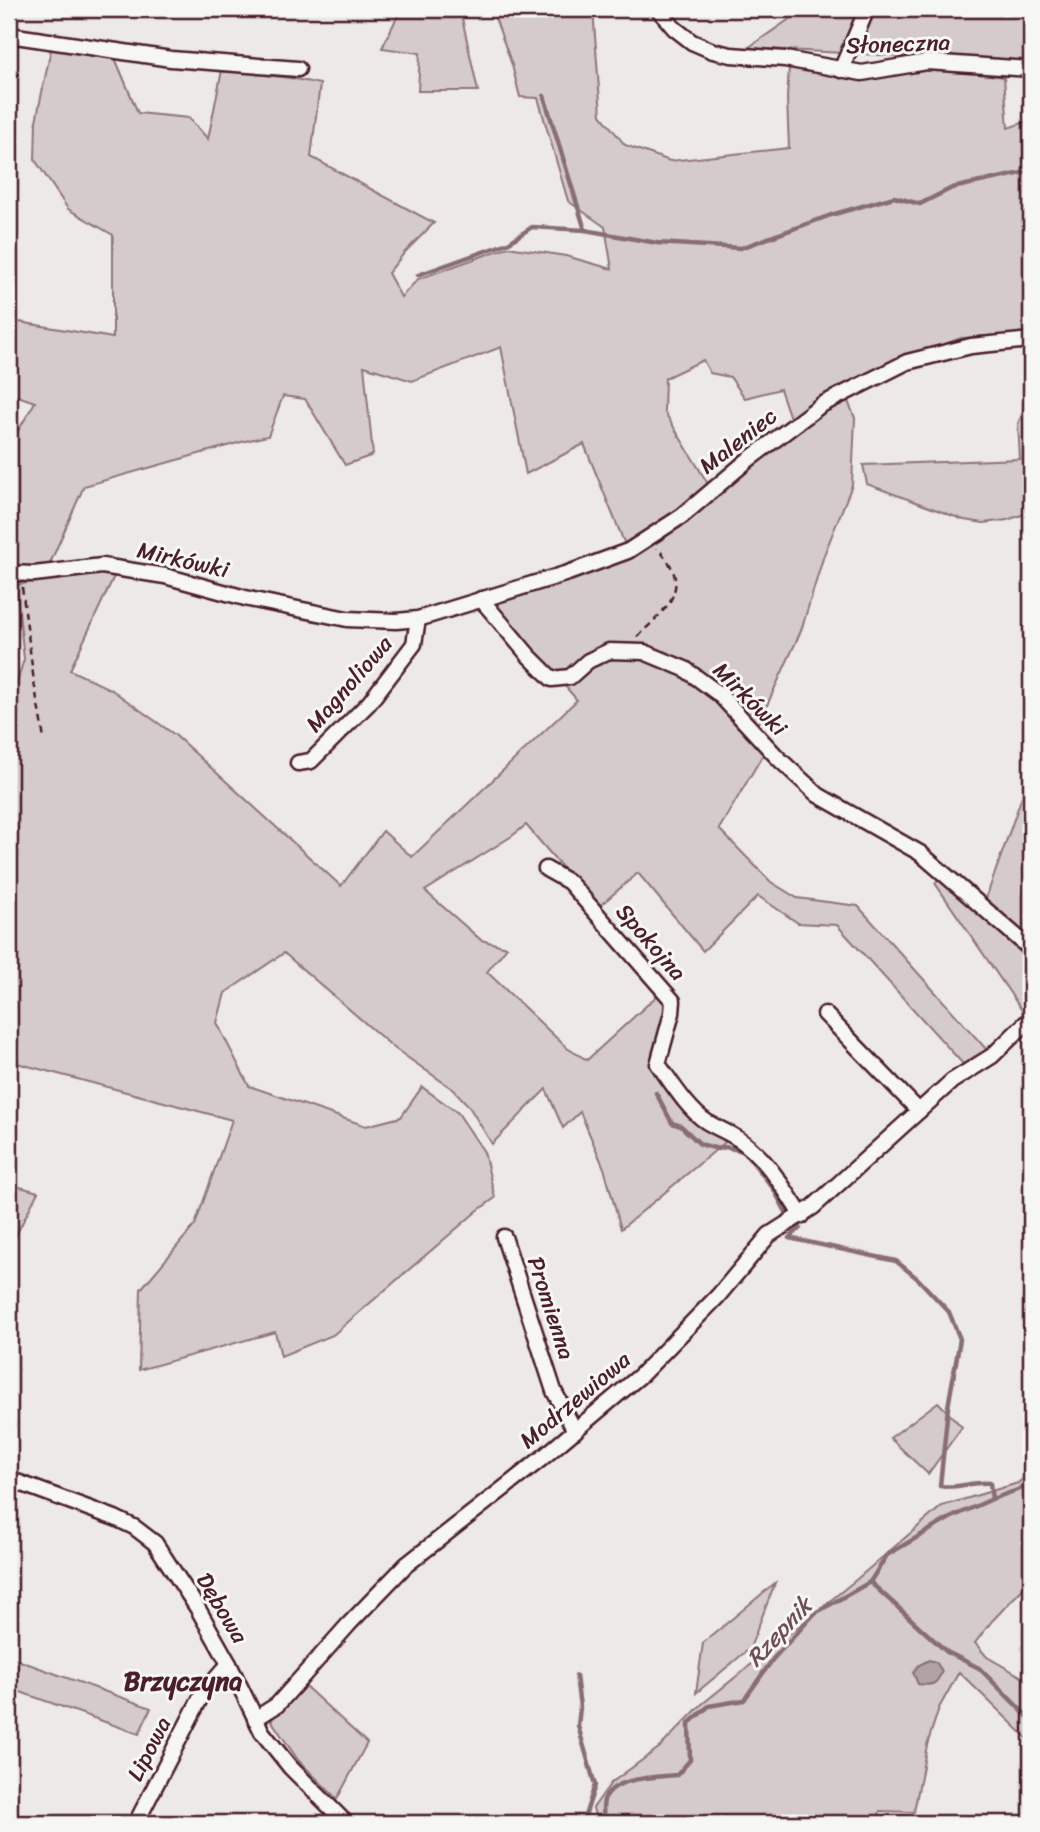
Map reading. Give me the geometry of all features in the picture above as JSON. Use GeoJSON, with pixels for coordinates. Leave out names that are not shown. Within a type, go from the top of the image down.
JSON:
{"type":"FeatureCollection","features":[{"type":"Feature","properties":{"kind":"street","name":"Słoneczna"},"geometry":{"type":"LineString","coordinates":[[658,9],[666,20],[692,41],[713,51],[731,55],[785,59],[862,73],[927,62],[1031,69]]}},
{"type":"Feature","properties":{"kind":"street"},"geometry":{"type":"LineString","coordinates":[[841,70],[867,9]]}},
{"type":"Feature","properties":{"kind":"street"},"geometry":{"type":"LineString","coordinates":[[9,35],[170,59],[298,69]]}},
{"type":"Feature","properties":{"kind":"street","name":"Maleniec"},"geometry":{"type":"LineString","coordinates":[[481,599],[568,573],[628,551],[682,516],[748,460],[821,405],[908,362],[971,346],[1031,340]]}},
{"type":"Feature","properties":{"kind":"street","name":"Mirkówki"},"geometry":{"type":"LineString","coordinates":[[15,573],[34,574],[102,566],[165,576],[249,599],[346,619],[418,619],[481,599],[552,679],[570,677],[588,661],[609,651],[644,652],[685,669],[719,694],[778,758],[818,795],[920,853],[1031,949]]}},
{"type":"Feature","properties":{"kind":"street","name":"Magnoliowa"},"geometry":{"type":"LineString","coordinates":[[298,763],[311,761],[369,704],[414,644],[418,619]]}},
{"type":"Feature","properties":{"kind":"street","name":"Spokojna"},"geometry":{"type":"LineString","coordinates":[[546,869],[569,881],[673,1002],[658,1064],[681,1095],[706,1121],[733,1134],[751,1149],[777,1178],[802,1216]]}},
{"type":"Feature","properties":{"kind":"street"},"geometry":{"type":"LineString","coordinates":[[825,1014],[919,1111]]}},
{"type":"Feature","properties":{"kind":"street","name":"Modrzewiowa"},"geometry":{"type":"LineString","coordinates":[[255,1719],[277,1705],[406,1565],[641,1375],[718,1296],[769,1235],[813,1207],[952,1081],[992,1056],[1031,1018]]}},
{"type":"Feature","properties":{"kind":"street","name":"Promienna"},"geometry":{"type":"LineString","coordinates":[[505,1237],[554,1391],[575,1431]]}},
{"type":"Feature","properties":{"kind":"street","name":"Dębowa"},"geometry":{"type":"LineString","coordinates":[[9,1479],[115,1518],[134,1527],[155,1543],[198,1609],[229,1664],[262,1732],[290,1767],[346,1823]]}},
{"type":"Feature","properties":{"kind":"street","name":"Lipowa"},"geometry":{"type":"LineString","coordinates":[[136,1823],[204,1693],[229,1664]]}},
{"type":"Feature","properties":{"kind":"path"},"geometry":{"type":"LineString","coordinates":[[624,652],[665,610],[675,591],[674,571],[664,555],[647,538]]}},
{"type":"Feature","properties":{"kind":"path"},"geometry":{"type":"LineString","coordinates":[[15,573],[44,738]]}},
{"type":"Feature","properties":{"kind":"shaded area"},"geometry":{"type":"Polygon","coordinates":[[[401,9],[460,9],[478,91],[418,91],[420,53],[382,48],[401,9]]]}},
{"type":"Feature","properties":{"kind":"shaded area"},"geometry":{"type":"Polygon","coordinates":[[[471,9],[593,9],[601,115],[625,145],[670,161],[789,148],[789,67],[863,77],[945,68],[1004,77],[1008,128],[1031,120],[1031,255],[1027,258],[1031,333],[961,338],[888,366],[790,418],[780,389],[745,398],[730,377],[710,373],[703,360],[665,378],[664,411],[710,487],[626,547],[584,444],[526,474],[501,347],[412,381],[364,366],[373,455],[345,465],[305,399],[283,396],[268,436],[84,486],[48,568],[9,566],[9,446],[35,402],[9,393],[9,334],[13,321],[113,338],[113,235],[68,209],[35,160],[36,121],[51,49],[115,58],[138,113],[189,118],[208,139],[222,70],[320,84],[311,157],[434,223],[388,273],[401,297],[418,279],[508,247],[566,256],[612,269],[605,227],[568,201],[538,98],[520,97],[494,15],[471,9]]]}},
{"type":"Feature","properties":{"kind":"shaded area"},"geometry":{"type":"Polygon","coordinates":[[[804,9],[1031,9],[1031,63],[748,48],[804,9]]]}},
{"type":"Feature","properties":{"kind":"shaded area"},"geometry":{"type":"Polygon","coordinates":[[[1031,392],[1031,512],[1007,520],[984,523],[964,520],[867,484],[863,465],[1020,459],[1018,424],[1031,392]]]}},
{"type":"Feature","properties":{"kind":"shaded area"},"geometry":{"type":"Polygon","coordinates":[[[847,399],[855,418],[852,485],[824,555],[801,631],[757,727],[642,646],[568,673],[552,671],[491,603],[621,558],[814,415],[847,399]]]}},
{"type":"Feature","properties":{"kind":"shaded area"},"geometry":{"type":"Polygon","coordinates":[[[116,572],[70,670],[112,690],[175,735],[341,886],[383,831],[412,857],[577,700],[564,685],[591,666],[610,656],[642,658],[682,672],[714,698],[764,753],[719,829],[771,882],[797,898],[858,906],[987,1050],[963,1064],[837,925],[798,923],[758,896],[703,951],[638,873],[597,908],[526,825],[425,891],[481,940],[507,947],[487,972],[567,1048],[587,1060],[660,993],[670,1015],[652,1055],[654,1066],[729,1139],[621,1229],[604,1168],[580,1112],[563,1128],[546,1089],[492,1144],[468,1105],[454,1090],[394,1048],[284,953],[225,993],[217,1023],[249,1086],[366,1126],[401,1117],[422,1087],[458,1113],[484,1152],[495,1198],[333,1335],[281,1356],[275,1332],[139,1370],[141,1289],[195,1225],[232,1120],[9,1061],[9,709],[24,659],[16,585],[80,574],[116,572]]]}},
{"type":"Feature","properties":{"kind":"shaded area"},"geometry":{"type":"Polygon","coordinates":[[[1031,771],[1031,943],[984,904],[1031,771]]]}},
{"type":"Feature","properties":{"kind":"shaded area"},"geometry":{"type":"Polygon","coordinates":[[[940,878],[1031,962],[1031,1004],[1023,1012],[935,883],[940,878]]]}},
{"type":"Feature","properties":{"kind":"shaded area"},"geometry":{"type":"Polygon","coordinates":[[[9,1184],[38,1192],[9,1249],[9,1184]]]}},
{"type":"Feature","properties":{"kind":"shaded area"},"geometry":{"type":"Polygon","coordinates":[[[938,1402],[962,1427],[928,1474],[890,1438],[938,1402]]]}},
{"type":"Feature","properties":{"kind":"shaded area"},"geometry":{"type":"Polygon","coordinates":[[[1031,1471],[1031,1580],[975,1643],[987,1657],[1031,1682],[1031,1742],[959,1672],[939,1708],[927,1745],[914,1812],[880,1811],[877,1823],[597,1823],[593,1808],[611,1783],[660,1747],[701,1705],[857,1579],[942,1506],[1018,1483],[1031,1471]]]}},
{"type":"Feature","properties":{"kind":"shaded area"},"geometry":{"type":"Polygon","coordinates":[[[775,1583],[750,1648],[696,1693],[703,1643],[775,1583]]]}},
{"type":"Feature","properties":{"kind":"shaded area"},"geometry":{"type":"Polygon","coordinates":[[[9,1657],[151,1708],[139,1734],[9,1688],[9,1657]]]}},
{"type":"Feature","properties":{"kind":"shaded area"},"geometry":{"type":"Polygon","coordinates":[[[929,1660],[936,1662],[942,1671],[940,1676],[933,1684],[918,1684],[913,1672],[929,1660]]]}},
{"type":"Feature","properties":{"kind":"shaded area"},"geometry":{"type":"Polygon","coordinates":[[[304,1685],[367,1743],[337,1799],[298,1760],[271,1720],[304,1685]]]}},
{"type":"Feature","properties":{"kind":"waterway"},"geometry":{"type":"LineString","coordinates":[[544,96],[585,230]]}},
{"type":"Feature","properties":{"kind":"waterway"},"geometry":{"type":"LineString","coordinates":[[418,275],[508,243],[532,227],[585,230],[657,243],[741,248],[831,215],[894,197],[920,204],[952,188],[1031,171]]}},
{"type":"Feature","properties":{"kind":"waterway"},"geometry":{"type":"LineString","coordinates":[[656,1093],[672,1123],[681,1126],[700,1144],[718,1149],[725,1147],[744,1151],[773,1188],[786,1212]]}},
{"type":"Feature","properties":{"kind":"waterway"},"geometry":{"type":"LineString","coordinates":[[800,1228],[789,1238],[896,1261],[918,1279],[949,1312],[960,1339],[948,1407],[940,1486],[990,1483],[992,1499]]}},
{"type":"Feature","properties":{"kind":"waterway","name":"Rzepnik"},"geometry":{"type":"LineString","coordinates":[[604,1823],[603,1803],[609,1792],[636,1780],[677,1775],[690,1760],[689,1723],[709,1706],[744,1700],[773,1659],[815,1613],[870,1582],[887,1555],[950,1518],[1020,1489],[1031,1480]]}},
{"type":"Feature","properties":{"kind":"waterway"},"geometry":{"type":"LineString","coordinates":[[870,1582],[947,1652],[979,1668],[1031,1720]]}},
{"type":"Feature","properties":{"kind":"waterway"},"geometry":{"type":"LineString","coordinates":[[576,1676],[580,1707],[578,1726],[595,1785],[585,1816],[589,1823]]}},
{"type":"Feature","properties":{"kind":"district","name":"Brzyczyna"},"geometry":{"type":"Point","coordinates":[183,1681]}}]}
